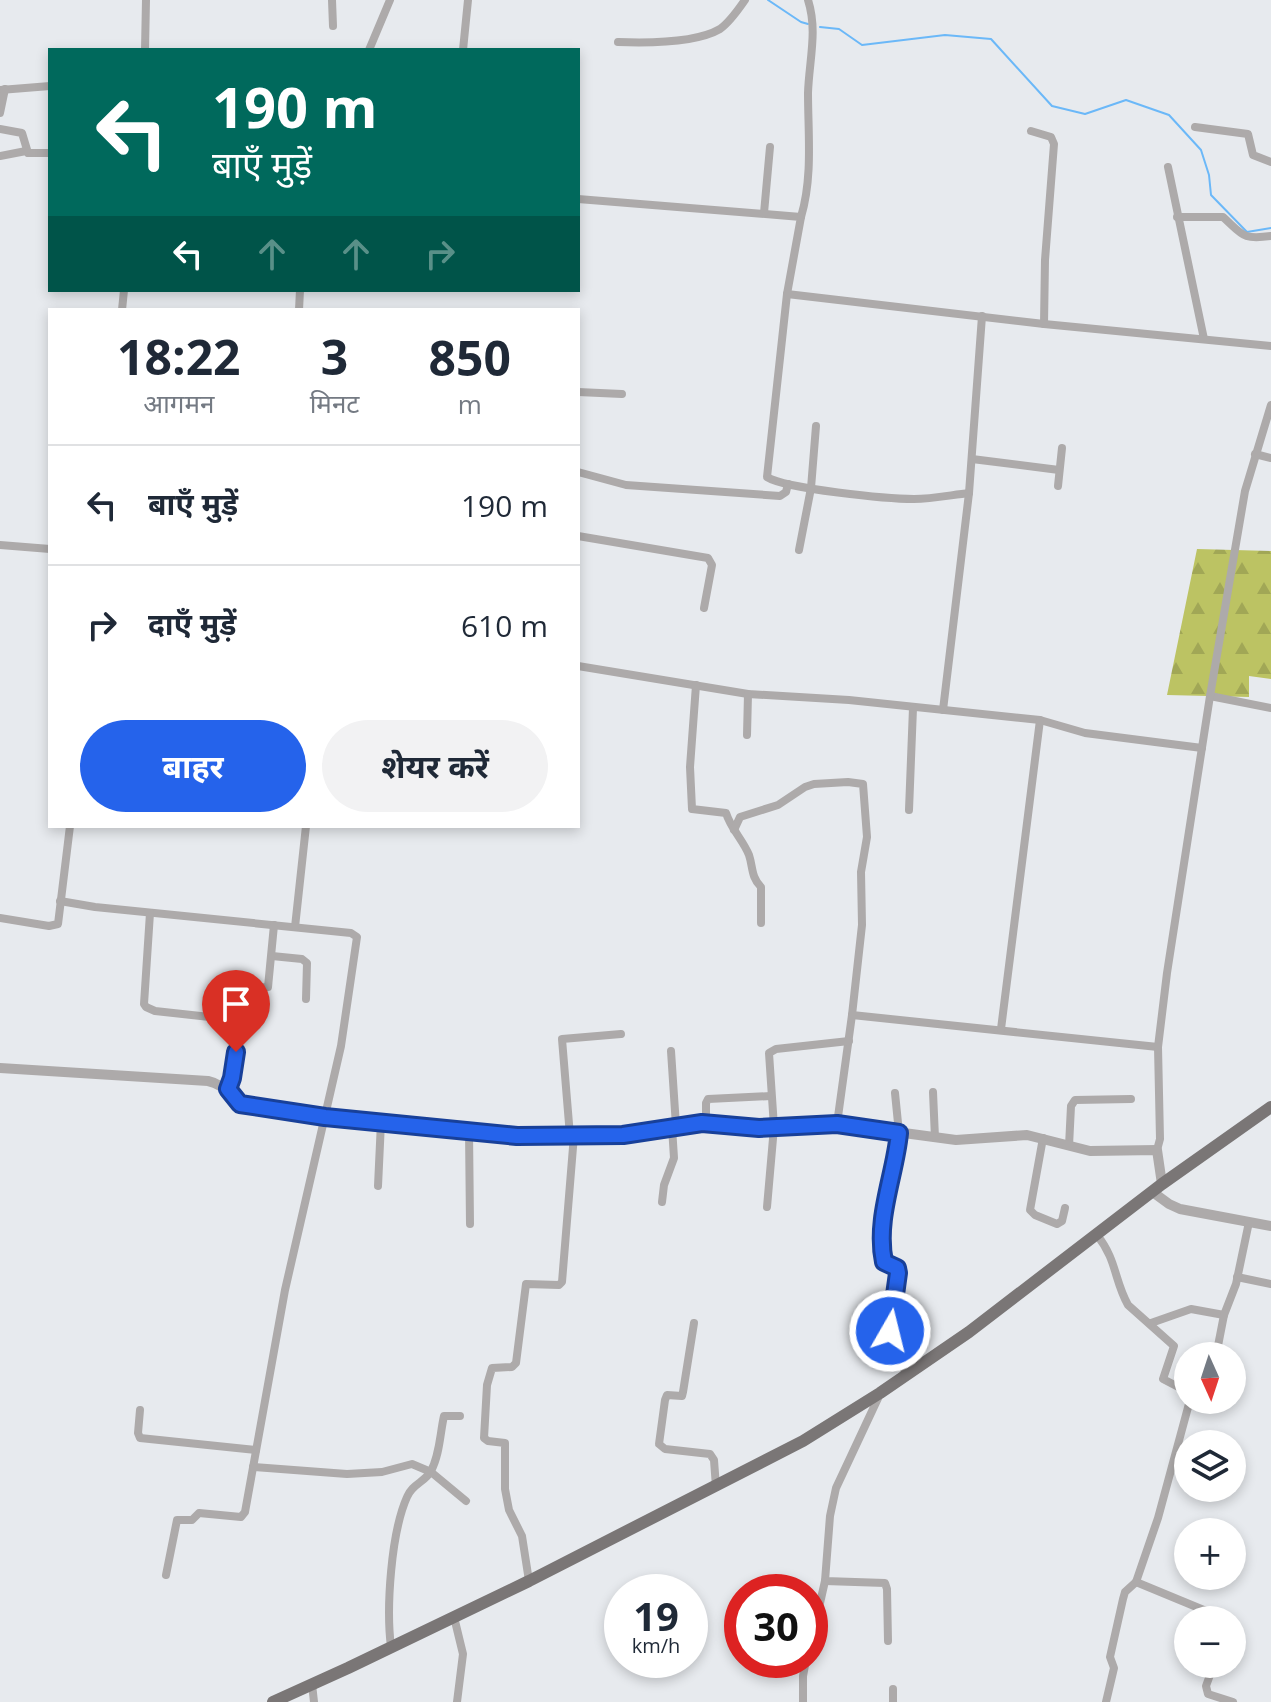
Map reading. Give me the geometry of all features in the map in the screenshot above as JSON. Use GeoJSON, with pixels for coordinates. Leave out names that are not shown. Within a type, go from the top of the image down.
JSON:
{"type":"FeatureCollection","features":[{"type":"Feature","properties":{"kind":"main road"},"geometry":{"type":"LineString","coordinates":[[273,1702],[529,1581],[803,1441],[969,1332],[1158,1188],[1271,1107]]}},
{"type":"Feature","properties":{"kind":"street"},"geometry":{"type":"LineString","coordinates":[[145,48],[146,0]]}},
{"type":"Feature","properties":{"kind":"street"},"geometry":{"type":"LineString","coordinates":[[332,0],[333,26]]}},
{"type":"Feature","properties":{"kind":"street"},"geometry":{"type":"LineString","coordinates":[[370,48],[390,0]]}},
{"type":"Feature","properties":{"kind":"street"},"geometry":{"type":"LineString","coordinates":[[463,48],[468,0]]}},
{"type":"Feature","properties":{"kind":"street"},"geometry":{"type":"LineString","coordinates":[[618,42],[650,43],[712,33],[728,23],[745,0]]}},
{"type":"Feature","properties":{"kind":"street"},"geometry":{"type":"LineString","coordinates":[[808,0],[814,28],[808,94],[810,137],[801,217],[787,294],[766,474],[770,480],[811,488],[915,499],[969,493]]}},
{"type":"Feature","properties":{"kind":"street"},"geometry":{"type":"LineString","coordinates":[[0,113],[2,90],[48,86]]}},
{"type":"Feature","properties":{"kind":"street"},"geometry":{"type":"LineString","coordinates":[[1195,127],[1248,134],[1253,155],[1271,162]]}},
{"type":"Feature","properties":{"kind":"street"},"geometry":{"type":"LineString","coordinates":[[0,129],[22,133],[26,151]]}},
{"type":"Feature","properties":{"kind":"street"},"geometry":{"type":"LineString","coordinates":[[1031,131],[1051,137],[1054,144],[1045,260],[1044,324]]}},
{"type":"Feature","properties":{"kind":"street"},"geometry":{"type":"LineString","coordinates":[[764,213],[770,147]]}},
{"type":"Feature","properties":{"kind":"street"},"geometry":{"type":"LineString","coordinates":[[0,156],[26,151],[31,154],[48,153]]}},
{"type":"Feature","properties":{"kind":"street"},"geometry":{"type":"LineString","coordinates":[[1168,167],[1204,339]]}},
{"type":"Feature","properties":{"kind":"street"},"geometry":{"type":"LineString","coordinates":[[580,199],[801,217]]}},
{"type":"Feature","properties":{"kind":"street"},"geometry":{"type":"LineString","coordinates":[[1177,217],[1219,216],[1246,238],[1271,236]]}},
{"type":"Feature","properties":{"kind":"street"},"geometry":{"type":"LineString","coordinates":[[787,294],[1271,346]]}},
{"type":"Feature","properties":{"kind":"street"},"geometry":{"type":"LineString","coordinates":[[943,710],[969,493],[982,316]]}},
{"type":"Feature","properties":{"kind":"street"},"geometry":{"type":"LineString","coordinates":[[580,392],[622,394]]}},
{"type":"Feature","properties":{"kind":"street"},"geometry":{"type":"LineString","coordinates":[[1271,405],[1245,491],[1167,973],[1158,1047],[1160,1139],[1157,1150],[1158,1188],[1174,1207],[1271,1226]]}},
{"type":"Feature","properties":{"kind":"street"},"geometry":{"type":"LineString","coordinates":[[799,550],[811,488],[816,426]]}},
{"type":"Feature","properties":{"kind":"street"},"geometry":{"type":"LineString","coordinates":[[1058,486],[1062,448]]}},
{"type":"Feature","properties":{"kind":"street"},"geometry":{"type":"LineString","coordinates":[[1255,454],[1271,458]]}},
{"type":"Feature","properties":{"kind":"street"},"geometry":{"type":"LineString","coordinates":[[972,459],[1059,470]]}},
{"type":"Feature","properties":{"kind":"street"},"geometry":{"type":"LineString","coordinates":[[580,473],[626,485],[780,496],[786,492],[788,484]]}},
{"type":"Feature","properties":{"kind":"street"},"geometry":{"type":"LineString","coordinates":[[580,536],[708,558],[712,565],[704,608]]}},
{"type":"Feature","properties":{"kind":"street"},"geometry":{"type":"LineString","coordinates":[[0,545],[48,549]]}},
{"type":"Feature","properties":{"kind":"street"},"geometry":{"type":"LineString","coordinates":[[580,666],[748,694],[849,700],[1040,720],[1085,733],[1202,748]]}},
{"type":"Feature","properties":{"kind":"street"},"geometry":{"type":"LineString","coordinates":[[696,685],[690,767],[692,809],[724,811],[749,856],[754,878],[761,887],[761,923]]}},
{"type":"Feature","properties":{"kind":"street"},"geometry":{"type":"LineString","coordinates":[[747,735],[748,694]]}},
{"type":"Feature","properties":{"kind":"street"},"geometry":{"type":"LineString","coordinates":[[1210,696],[1271,708]]}},
{"type":"Feature","properties":{"kind":"street"},"geometry":{"type":"LineString","coordinates":[[909,810],[913,708]]}},
{"type":"Feature","properties":{"kind":"street"},"geometry":{"type":"LineString","coordinates":[[1001,1029],[1040,720]]}},
{"type":"Feature","properties":{"kind":"street"},"geometry":{"type":"LineString","coordinates":[[734,830],[743,815],[778,805],[805,787],[836,782],[863,784],[867,837],[861,872],[862,925],[837,1124]]}},
{"type":"Feature","properties":{"kind":"street"},"geometry":{"type":"LineString","coordinates":[[0,918],[55,926],[59,921],[70,828]]}},
{"type":"Feature","properties":{"kind":"street"},"geometry":{"type":"LineString","coordinates":[[295,927],[306,828]]}},
{"type":"Feature","properties":{"kind":"street"},"geometry":{"type":"LineString","coordinates":[[60,901],[351,933],[357,937],[341,1046],[285,1290],[243,1516],[199,1513],[192,1520],[175,1521],[166,1575]]}},
{"type":"Feature","properties":{"kind":"street"},"geometry":{"type":"LineString","coordinates":[[150,913],[144,997],[146,1007],[237,1020]]}},
{"type":"Feature","properties":{"kind":"street"},"geometry":{"type":"LineString","coordinates":[[228,1089],[240,1029],[237,1020],[243,988],[268,987],[274,925]]}},
{"type":"Feature","properties":{"kind":"street"},"geometry":{"type":"LineString","coordinates":[[272,956],[302,959],[307,963],[306,999]]}},
{"type":"Feature","properties":{"kind":"street"},"geometry":{"type":"LineString","coordinates":[[852,1015],[1158,1047]]}},
{"type":"Feature","properties":{"kind":"street"},"geometry":{"type":"LineString","coordinates":[[529,1581],[522,1536],[509,1510],[505,1489],[505,1443],[484,1438],[487,1385],[492,1368],[512,1367],[516,1363],[526,1284],[559,1285],[562,1282],[572,1136],[562,1039],[621,1034]]}},
{"type":"Feature","properties":{"kind":"street"},"geometry":{"type":"LineString","coordinates":[[767,1207],[774,1127],[771,1051],[849,1041]]}},
{"type":"Feature","properties":{"kind":"street"},"geometry":{"type":"LineString","coordinates":[[662,1202],[664,1185],[674,1158],[671,1051]]}},
{"type":"Feature","properties":{"kind":"street"},"geometry":{"type":"LineString","coordinates":[[0,1068],[208,1081],[228,1089],[247,1106],[517,1136],[623,1135],[706,1123],[774,1127],[837,1124],[935,1138],[973,1140],[1027,1135],[1090,1151],[1157,1150]]}},
{"type":"Feature","properties":{"kind":"street"},"geometry":{"type":"LineString","coordinates":[[933,1092],[935,1138]]}},
{"type":"Feature","properties":{"kind":"street"},"geometry":{"type":"LineString","coordinates":[[895,1093],[899,1133],[886,1195],[883,1258],[884,1262],[897,1268],[890,1331],[895,1352],[907,1375]]}},
{"type":"Feature","properties":{"kind":"street"},"geometry":{"type":"LineString","coordinates":[[706,1123],[708,1099],[771,1096]]}},
{"type":"Feature","properties":{"kind":"street"},"geometry":{"type":"LineString","coordinates":[[1069,1146],[1071,1106],[1075,1100],[1131,1099]]}},
{"type":"Feature","properties":{"kind":"street"},"geometry":{"type":"LineString","coordinates":[[378,1186],[381,1122]]}},
{"type":"Feature","properties":{"kind":"street"},"geometry":{"type":"LineString","coordinates":[[469,1131],[470,1224]]}},
{"type":"Feature","properties":{"kind":"street"},"geometry":{"type":"LineString","coordinates":[[1043,1138],[1030,1210],[1057,1224],[1062,1221],[1065,1208]]}},
{"type":"Feature","properties":{"kind":"street"},"geometry":{"type":"LineString","coordinates":[[1219,1342],[1249,1222]]}},
{"type":"Feature","properties":{"kind":"street"},"geometry":{"type":"LineString","coordinates":[[1097,1235],[1112,1255],[1128,1305],[1174,1346],[1163,1379],[1174,1385]]}},
{"type":"Feature","properties":{"kind":"street"},"geometry":{"type":"LineString","coordinates":[[1237,1277],[1271,1284]]}},
{"type":"Feature","properties":{"kind":"street"},"geometry":{"type":"LineString","coordinates":[[1151,1323],[1191,1309],[1224,1315]]}},
{"type":"Feature","properties":{"kind":"street"},"geometry":{"type":"LineString","coordinates":[[694,1323],[682,1396],[667,1395],[659,1444],[665,1449],[710,1454],[714,1460],[716,1487]]}},
{"type":"Feature","properties":{"kind":"street"},"geometry":{"type":"LineString","coordinates":[[826,1574],[830,1516],[836,1488],[880,1393]]}},
{"type":"Feature","properties":{"kind":"street"},"geometry":{"type":"LineString","coordinates":[[140,1410],[140,1438],[256,1450]]}},
{"type":"Feature","properties":{"kind":"street"},"geometry":{"type":"LineString","coordinates":[[1106,1702],[1114,1668],[1110,1657],[1123,1599],[1125,1592],[1136,1582],[1158,1518],[1186,1414]]}},
{"type":"Feature","properties":{"kind":"street"},"geometry":{"type":"LineString","coordinates":[[391,1647],[391,1599],[398,1523],[414,1485],[431,1472],[444,1416],[460,1416]]}},
{"type":"Feature","properties":{"kind":"street"},"geometry":{"type":"LineString","coordinates":[[253,1467],[347,1474],[382,1472],[407,1464],[418,1465],[466,1501]]}},
{"type":"Feature","properties":{"kind":"street"},"geometry":{"type":"LineString","coordinates":[[828,1581],[885,1583],[888,1641]]}},
{"type":"Feature","properties":{"kind":"street"},"geometry":{"type":"LineString","coordinates":[[1136,1582],[1194,1606]]}},
{"type":"Feature","properties":{"kind":"street"},"geometry":{"type":"LineString","coordinates":[[454,1617],[463,1654],[457,1702]]}},
{"type":"Feature","properties":{"kind":"street"},"geometry":{"type":"LineString","coordinates":[[803,1678],[803,1702]]}},
{"type":"Feature","properties":{"kind":"street"},"geometry":{"type":"LineString","coordinates":[[1210,1678],[1206,1690],[1211,1696],[1233,1702]]}},
{"type":"Feature","properties":{"kind":"street"},"geometry":{"type":"LineString","coordinates":[[312,1684],[314,1702]]}},
{"type":"Feature","properties":{"kind":"street"},"geometry":{"type":"LineString","coordinates":[[893,1689],[893,1702]]}},
{"type":"Feature","properties":{"kind":"green space"},"geometry":{"type":"Polygon","coordinates":[[[1197,549],[1271,551],[1271,679],[1249,676],[1249,697],[1167,695],[1197,549]]]}},
{"type":"Feature","properties":{"kind":"waterway"},"geometry":{"type":"LineString","coordinates":[[768,0],[808,24]]}},
{"type":"Feature","properties":{"kind":"waterway"},"geometry":{"type":"LineString","coordinates":[[820,27],[839,29],[862,45],[945,35],[991,39],[1052,106],[1085,114],[1126,100],[1169,115],[1201,150],[1211,195],[1247,232],[1271,228]]}},
{"type":"Feature","properties":{"kind":"route"},"geometry":{"type":"LineString","coordinates":[[236,1052],[228,1089],[240,1104],[325,1117],[517,1136],[623,1135],[702,1123],[759,1128],[837,1124],[899,1133],[886,1195],[883,1235],[884,1262],[894,1265],[898,1273],[890,1331]]}}]}
